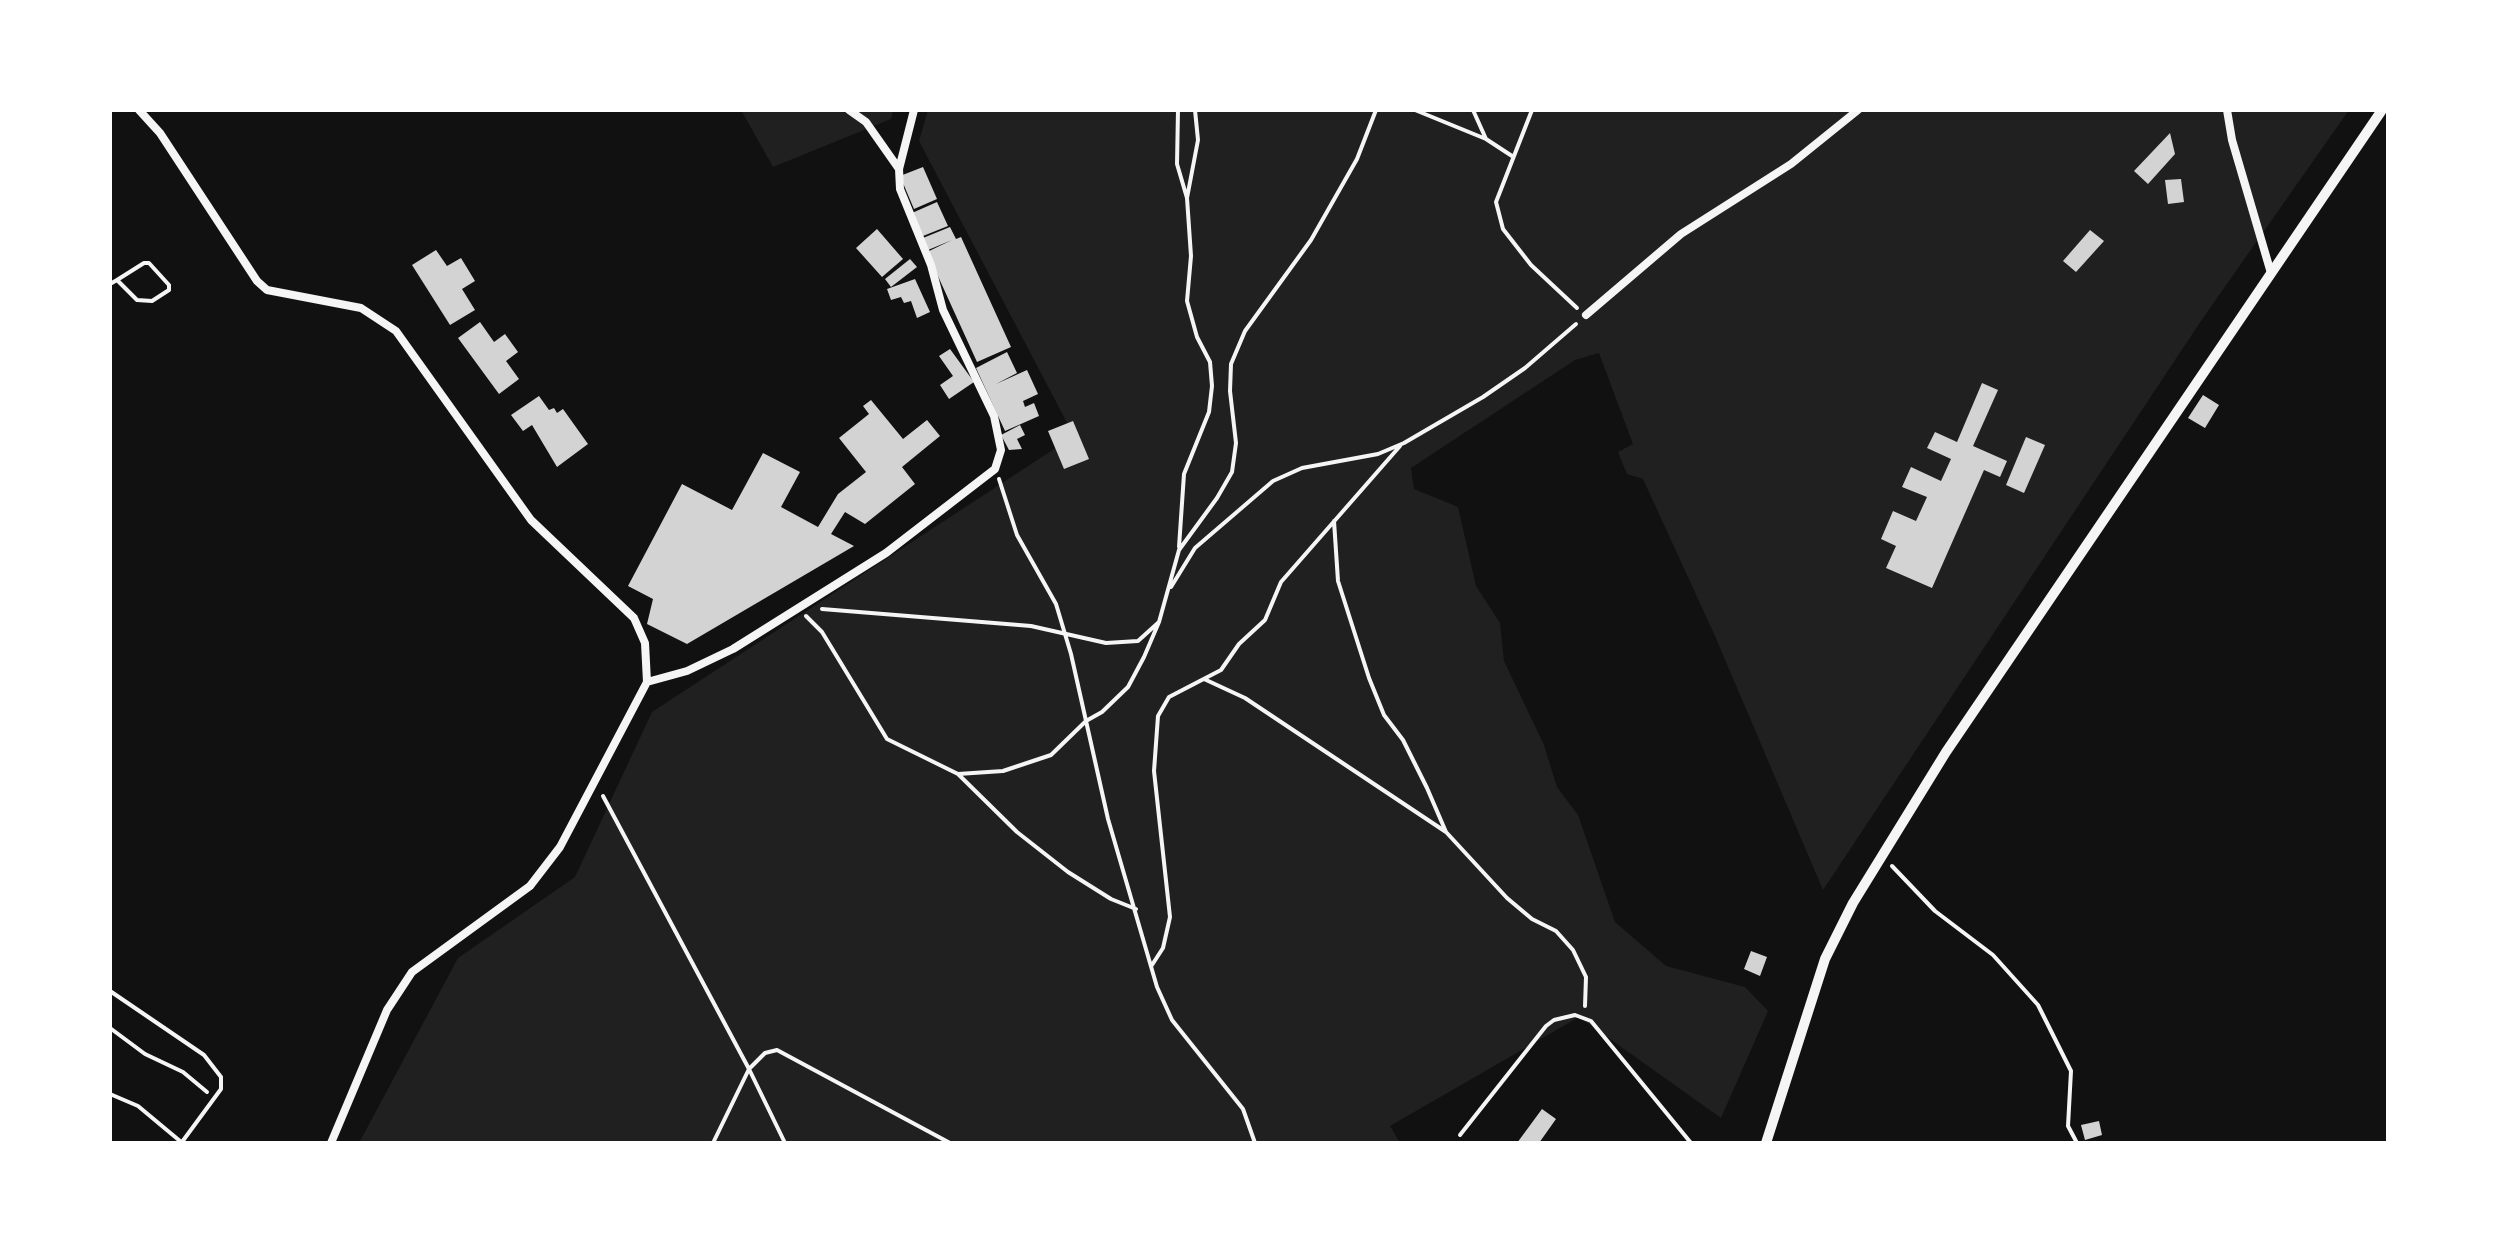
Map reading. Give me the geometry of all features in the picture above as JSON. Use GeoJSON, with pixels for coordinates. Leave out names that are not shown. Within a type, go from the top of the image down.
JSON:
{"type":"FeatureCollection","features":[{"type":"Feature","properties":{"kind":"street"},"geometry":{"type":"LineString","coordinates":[[139,110],[160,133],[257,281],[267,290],[361,308],[396,331],[530,520],[634,618],[645,643],[647,682],[560,847],[530,886],[412,972],[387,1010],[331,1143]]}},
{"type":"Feature","properties":{"kind":"street"},"geometry":{"type":"LineString","coordinates":[[850,110],[866,122],[899,169]]}},
{"type":"Feature","properties":{"kind":"street"},"geometry":{"type":"LineString","coordinates":[[647,682],[733,650],[886,552],[995,468],[1001,450],[994,416],[943,310],[931,265],[900,189],[899,169],[914,110]]}},
{"type":"Feature","properties":{"kind":"street"},"geometry":{"type":"LineString","coordinates":[[1586,315],[1681,234],[1791,164],[1858,110]]}},
{"type":"Feature","properties":{"kind":"street"},"geometry":{"type":"LineString","coordinates":[[2227,110],[2271,273]]}},
{"type":"Feature","properties":{"kind":"street"},"geometry":{"type":"LineString","coordinates":[[1766,1143],[1825,959],[1853,903],[1957,736],[2382,110]]}},
{"type":"Feature","properties":{"kind":"lane"},"geometry":{"type":"LineString","coordinates":[[110,991],[204,1055],[222,1077],[221,1089],[183,1142],[138,1106],[110,1094]]}},
{"type":"Feature","properties":{"kind":"lane"},"geometry":{"type":"LineString","coordinates":[[1460,1135],[1546,1026],[1565,1017],[1584,1016],[1691,1143]]}},
{"type":"Feature","properties":{"kind":"path"},"geometry":{"type":"LineString","coordinates":[[958,774],[1003,771],[1051,755],[1128,687],[1158,622],[1178,550],[1184,474],[1209,412],[1212,386],[1210,362],[1197,337],[1187,301],[1190,256],[1187,198],[1177,164],[1178,110]]}},
{"type":"Feature","properties":{"kind":"path"},"geometry":{"type":"LineString","coordinates":[[1187,198],[1198,140],[1194,110]]}},
{"type":"Feature","properties":{"kind":"path"},"geometry":{"type":"LineString","coordinates":[[1178,550],[1232,472],[1236,443],[1231,364],[1245,331],[1310,240],[1358,159],[1376,110]]}},
{"type":"Feature","properties":{"kind":"path"},"geometry":{"type":"LineString","coordinates":[[1414,110],[1486,139],[1512,156]]}},
{"type":"Feature","properties":{"kind":"path"},"geometry":{"type":"LineString","coordinates":[[1473,110],[1486,139]]}},
{"type":"Feature","properties":{"kind":"path"},"geometry":{"type":"LineString","coordinates":[[1167,593],[1196,548],[1273,482],[1302,468],[1378,454],[1404,442],[1525,368],[1586,315],[1531,264],[1504,228],[1496,202],[1532,110]]}},
{"type":"Feature","properties":{"kind":"path"},"geometry":{"type":"LineString","coordinates":[[110,284],[144,263],[149,263],[169,290],[152,300],[137,300],[117,280]]}},
{"type":"Feature","properties":{"kind":"path"},"geometry":{"type":"LineString","coordinates":[[1152,965],[1163,948],[1170,917],[1154,771],[1158,716],[1169,698],[1221,670],[1239,644],[1265,620],[1281,582],[1404,442]]}},
{"type":"Feature","properties":{"kind":"path"},"geometry":{"type":"LineString","coordinates":[[995,468],[1016,535],[1056,604],[1108,820],[1157,987],[1172,1020],[1243,1109],[1254,1143]]}},
{"type":"Feature","properties":{"kind":"path"},"geometry":{"type":"LineString","coordinates":[[1334,521],[1338,581],[1369,678],[1384,714],[1403,740],[1428,788],[1446,832]]}},
{"type":"Feature","properties":{"kind":"path"},"geometry":{"type":"LineString","coordinates":[[798,608],[980,621],[1106,643],[1138,641],[1158,622]]}},
{"type":"Feature","properties":{"kind":"path"},"geometry":{"type":"LineString","coordinates":[[798,608],[822,632],[886,738],[958,774],[1017,832],[1068,872],[1111,900],[1136,909]]}},
{"type":"Feature","properties":{"kind":"path"},"geometry":{"type":"LineString","coordinates":[[1204,680],[1246,698],[1446,832],[1507,898],[1532,919],[1556,932],[1573,950],[1586,977],[1584,1016]]}},
{"type":"Feature","properties":{"kind":"path"},"geometry":{"type":"LineString","coordinates":[[594,779],[750,1069],[785,1143]]}},
{"type":"Feature","properties":{"kind":"path"},"geometry":{"type":"LineString","coordinates":[[1882,856],[1934,911],[1994,955],[2038,1005],[2071,1071],[2068,1126],[2077,1143]]}},
{"type":"Feature","properties":{"kind":"path"},"geometry":{"type":"LineString","coordinates":[[110,1028],[145,1054],[183,1072],[214,1099]]}},
{"type":"Feature","properties":{"kind":"path"},"geometry":{"type":"LineString","coordinates":[[713,1143],[750,1069],[765,1053],[777,1050],[950,1143]]}},
{"type":"Feature","properties":{"kind":"shaded area"},"geometry":{"type":"Polygon","coordinates":[[[741,110],[893,110],[891,119],[773,167],[741,110]]]}},
{"type":"Feature","properties":{"kind":"shaded area"},"geometry":{"type":"Polygon","coordinates":[[[928,110],[2349,110],[2203,318],[1823,890],[1643,479],[1627,474],[1618,452],[1633,444],[1599,353],[1575,360],[1411,468],[1414,489],[1458,507],[1476,586],[1500,623],[1504,661],[1544,745],[1557,787],[1578,815],[1615,922],[1666,966],[1745,987],[1768,1011],[1721,1118],[1579,1017],[1390,1126],[1400,1143],[359,1143],[458,958],[575,877],[652,712],[1074,436],[919,141],[928,110]]]}},
{"type":"Feature","properties":{"kind":"building"},"geometry":{"type":"Polygon","coordinates":[[[2170,133],[2175,154],[2148,184],[2134,171],[2170,133]]]}},
{"type":"Feature","properties":{"kind":"building"},"geometry":{"type":"Polygon","coordinates":[[[923,167],[937,199],[914,209],[900,176],[923,167]]]}},
{"type":"Feature","properties":{"kind":"building"},"geometry":{"type":"Polygon","coordinates":[[[2181,179],[2184,202],[2168,204],[2165,180],[2181,179]]]}},
{"type":"Feature","properties":{"kind":"building"},"geometry":{"type":"Polygon","coordinates":[[[937,202],[948,226],[923,236],[912,213],[937,202]]]}},
{"type":"Feature","properties":{"kind":"building"},"geometry":{"type":"Polygon","coordinates":[[[950,227],[956,239],[961,237],[1011,347],[977,362],[927,252],[952,240],[928,250],[923,238],[950,227]]]}},
{"type":"Feature","properties":{"kind":"building"},"geometry":{"type":"Polygon","coordinates":[[[877,229],[903,259],[882,277],[856,248],[877,229]]]}},
{"type":"Feature","properties":{"kind":"building"},"geometry":{"type":"Polygon","coordinates":[[[2090,230],[2104,241],[2076,272],[2063,261],[2090,230]]]}},
{"type":"Feature","properties":{"kind":"building"},"geometry":{"type":"Polygon","coordinates":[[[436,250],[447,266],[461,258],[475,281],[462,289],[475,310],[450,325],[412,265],[436,250]]]}},
{"type":"Feature","properties":{"kind":"building"},"geometry":{"type":"Polygon","coordinates":[[[910,259],[917,267],[891,287],[885,279],[910,259]]]}},
{"type":"Feature","properties":{"kind":"building"},"geometry":{"type":"Polygon","coordinates":[[[915,279],[930,312],[917,318],[911,301],[904,303],[901,297],[891,300],[887,289],[915,279]]]}},
{"type":"Feature","properties":{"kind":"building"},"geometry":{"type":"Polygon","coordinates":[[[480,322],[494,342],[505,334],[518,352],[506,361],[519,379],[499,394],[458,338],[480,322]]]}},
{"type":"Feature","properties":{"kind":"building"},"geometry":{"type":"Polygon","coordinates":[[[950,349],[974,382],[949,399],[940,385],[953,376],[939,356],[950,349]]]}},
{"type":"Feature","properties":{"kind":"building"},"geometry":{"type":"Polygon","coordinates":[[[1007,352],[1017,373],[996,384],[1027,370],[1038,394],[1023,401],[1025,407],[1034,403],[1039,416],[1005,431],[976,368],[1007,352]]]}},
{"type":"Feature","properties":{"kind":"building"},"geometry":{"type":"Polygon","coordinates":[[[1982,383],[1998,390],[1973,446],[2007,461],[2000,477],[1984,470],[1932,588],[1886,568],[1896,546],[1881,539],[1893,511],[1916,521],[1927,497],[1902,487],[1911,467],[1941,481],[1951,459],[1927,448],[1935,432],[1957,442],[1982,383]]]}},
{"type":"Feature","properties":{"kind":"building"},"geometry":{"type":"Polygon","coordinates":[[[2203,395],[2219,405],[2205,428],[2188,418],[2203,395]]]}},
{"type":"Feature","properties":{"kind":"building"},"geometry":{"type":"Polygon","coordinates":[[[539,396],[549,410],[554,408],[557,413],[563,409],[588,444],[557,467],[532,425],[523,431],[511,415],[539,396]]]}},
{"type":"Feature","properties":{"kind":"building"},"geometry":{"type":"Polygon","coordinates":[[[871,400],[903,439],[927,420],[940,436],[902,467],[915,484],[865,524],[845,512],[831,534],[854,546],[687,644],[647,624],[653,599],[628,586],[682,484],[732,510],[763,453],[800,472],[781,507],[818,527],[838,494],[866,472],[839,438],[869,414],[863,406],[871,400]]]}},
{"type":"Feature","properties":{"kind":"building"},"geometry":{"type":"Polygon","coordinates":[[[1073,421],[1089,459],[1064,469],[1048,431],[1073,421]]]}},
{"type":"Feature","properties":{"kind":"building"},"geometry":{"type":"Polygon","coordinates":[[[1020,425],[1025,435],[1017,439],[1022,449],[1009,450],[1001,435],[1020,425]]]}},
{"type":"Feature","properties":{"kind":"building"},"geometry":{"type":"Polygon","coordinates":[[[2026,437],[2045,445],[2024,493],[2006,485],[2026,437]]]}},
{"type":"Feature","properties":{"kind":"building"},"geometry":{"type":"Polygon","coordinates":[[[1751,951],[1767,957],[1760,976],[1744,969],[1751,951]]]}},
{"type":"Feature","properties":{"kind":"building"},"geometry":{"type":"Polygon","coordinates":[[[1542,1109],[1556,1119],[1539,1143],[1517,1143],[1542,1109]]]}},
{"type":"Feature","properties":{"kind":"building"},"geometry":{"type":"Polygon","coordinates":[[[2099,1121],[2102,1135],[2085,1140],[2081,1125],[2099,1121]]]}}]}
